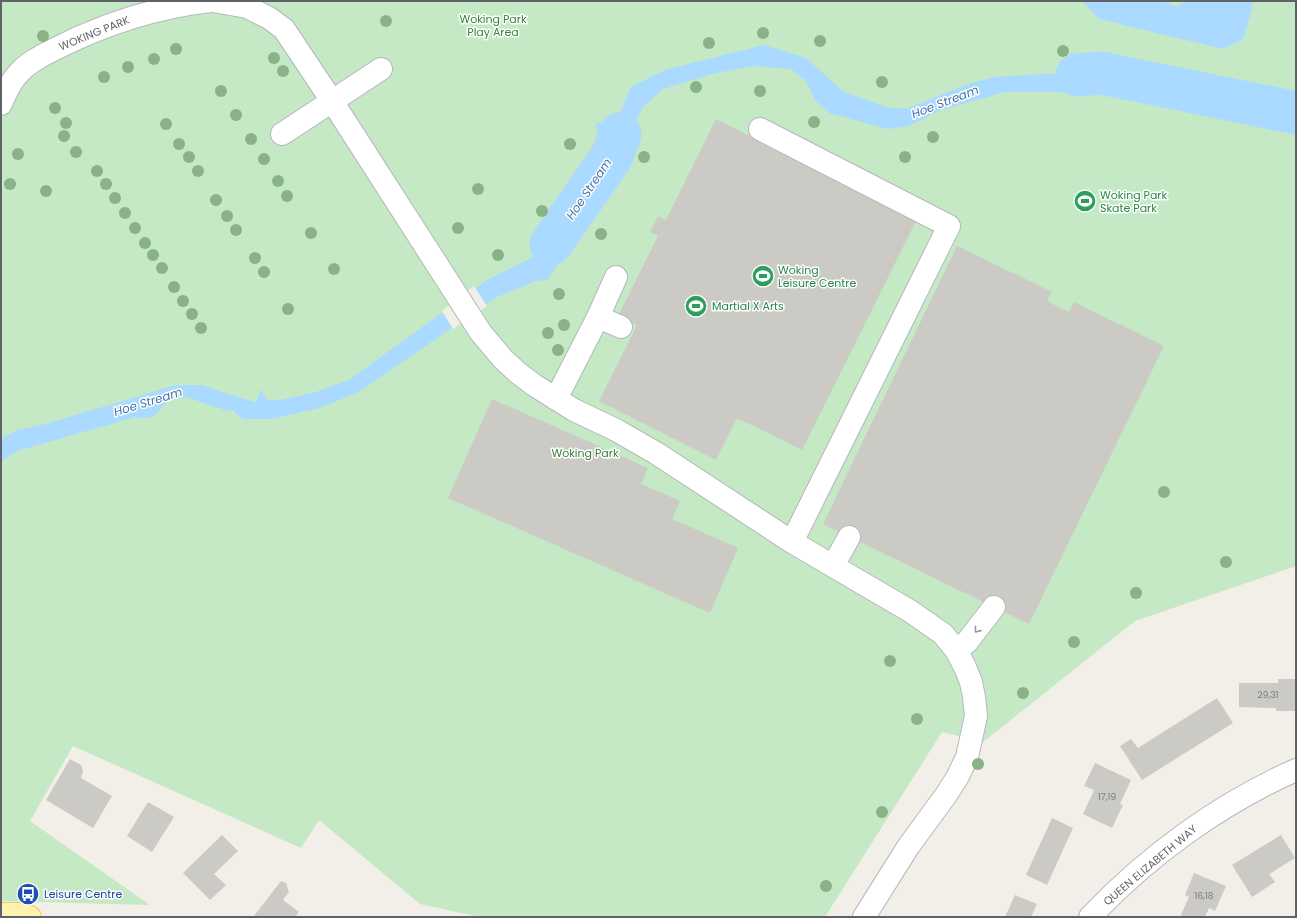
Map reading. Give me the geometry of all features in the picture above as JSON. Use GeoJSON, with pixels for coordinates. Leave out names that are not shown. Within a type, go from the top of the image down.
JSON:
{"type":"FeatureCollection","features":[{"type":"Feature","properties":{"kind":"main road"},"geometry":{"type":"LineString","coordinates":[[1,914],[23,914],[30,917]]}},
{"type":"Feature","properties":{"kind":"street","name":"WOKING PARK"},"geometry":{"type":"LineString","coordinates":[[1,104],[5,93],[17,75],[35,60],[70,41],[126,20],[193,3],[212,1],[247,4],[284,29],[481,333],[503,359],[517,372],[556,399],[616,430],[656,453],[792,542],[926,622],[943,634],[956,650],[965,667],[971,682],[974,697],[976,716],[967,757],[957,778],[908,847],[864,917]]}},
{"type":"Feature","properties":{"kind":"street"},"geometry":{"type":"LineString","coordinates":[[282,134],[381,70]]}},
{"type":"Feature","properties":{"kind":"street"},"geometry":{"type":"LineString","coordinates":[[760,129],[949,226],[792,542]]}},
{"type":"Feature","properties":{"kind":"street"},"geometry":{"type":"LineString","coordinates":[[556,399],[616,277]]}},
{"type":"Feature","properties":{"kind":"street"},"geometry":{"type":"LineString","coordinates":[[598,316],[621,327]]}},
{"type":"Feature","properties":{"kind":"street"},"geometry":{"type":"LineString","coordinates":[[833,566],[849,536]]}},
{"type":"Feature","properties":{"kind":"street"},"geometry":{"type":"LineString","coordinates":[[956,650],[967,642],[994,607]]}},
{"type":"Feature","properties":{"kind":"street","name":"QUEEN ELIZABETH WAY"},"geometry":{"type":"LineString","coordinates":[[1090,917],[1100,906],[1160,854],[1192,829],[1233,802],[1296,770]]}},
{"type":"Feature","properties":{"kind":"green space","name":"Woking Park"},"geometry":{"type":"Polygon","coordinates":[[[1,1],[1296,1],[1296,566],[1135,621],[983,742],[942,732],[825,917],[480,917],[420,904],[319,820],[301,848],[73,746],[30,821],[150,905],[1,901],[1,1]]]}},
{"type":"Feature","properties":{"kind":"water"},"geometry":{"type":"Polygon","coordinates":[[[1082,1],[1161,1],[1177,7],[1187,1],[1251,1],[1252,9],[1243,39],[1223,49],[1099,19],[1082,1]]]}},
{"type":"Feature","properties":{"kind":"water"},"geometry":{"type":"Polygon","coordinates":[[[764,45],[806,58],[844,92],[889,108],[909,108],[968,84],[995,77],[1125,69],[1138,72],[1130,92],[1005,92],[941,110],[909,126],[888,129],[829,113],[815,100],[806,81],[791,69],[754,66],[715,73],[663,89],[643,107],[627,139],[626,151],[617,169],[601,191],[581,181],[600,164],[631,87],[665,70],[764,45]]]}},
{"type":"Feature","properties":{"kind":"water"},"geometry":{"type":"Polygon","coordinates":[[[1151,74],[1278,104],[1296,106],[1296,125],[1142,92],[1151,74]]]}},
{"type":"Feature","properties":{"kind":"water"},"geometry":{"type":"Polygon","coordinates":[[[571,189],[592,198],[573,217],[563,257],[547,280],[536,281],[497,297],[357,393],[319,408],[272,419],[243,419],[232,410],[228,411],[186,397],[167,401],[154,416],[146,418],[135,417],[17,451],[2,461],[1,464],[1,439],[17,430],[46,424],[176,385],[202,385],[256,402],[261,389],[267,400],[281,400],[316,392],[349,380],[487,280],[537,255],[541,238],[556,207],[571,189]]]}},
{"type":"Feature","properties":{"kind":"pier"},"geometry":{"type":"Polygon","coordinates":[[[474,286],[487,306],[453,329],[442,311],[474,286]]]}},
{"type":"Feature","properties":{"kind":"building","name":"Woking Leisure Centre"},"geometry":{"type":"Polygon","coordinates":[[[716,119],[917,219],[802,450],[737,418],[716,460],[599,401],[637,325],[618,316],[658,236],[650,232],[658,216],[666,220],[716,119]]]}},
{"type":"Feature","properties":{"kind":"building"},"geometry":{"type":"Polygon","coordinates":[[[957,246],[1052,292],[1047,301],[1069,312],[1074,302],[1164,346],[1029,624],[823,524],[957,246]]]}},
{"type":"Feature","properties":{"kind":"building"},"geometry":{"type":"Polygon","coordinates":[[[492,399],[648,468],[641,484],[680,501],[672,519],[738,548],[710,613],[448,498],[492,399]]]}},
{"type":"Feature","properties":{"kind":"building"},"geometry":{"type":"Polygon","coordinates":[[[1278,679],[1296,679],[1296,711],[1276,711],[1276,708],[1239,707],[1239,683],[1278,683],[1278,679]]]}},
{"type":"Feature","properties":{"kind":"building"},"geometry":{"type":"Polygon","coordinates":[[[1217,698],[1233,723],[1142,780],[1120,746],[1131,739],[1138,748],[1217,698]]]}},
{"type":"Feature","properties":{"kind":"building"},"geometry":{"type":"Polygon","coordinates":[[[70,759],[81,765],[83,771],[81,778],[112,796],[93,828],[46,800],[70,759]]]}},
{"type":"Feature","properties":{"kind":"building"},"geometry":{"type":"Polygon","coordinates":[[[1095,763],[1131,780],[1120,804],[1123,805],[1112,828],[1083,814],[1094,790],[1084,786],[1095,763]]]}},
{"type":"Feature","properties":{"kind":"building"},"geometry":{"type":"Polygon","coordinates":[[[148,802],[174,817],[152,852],[127,836],[148,802]]]}},
{"type":"Feature","properties":{"kind":"building"},"geometry":{"type":"Polygon","coordinates":[[[1052,818],[1073,828],[1047,885],[1026,875],[1052,818]]]}},
{"type":"Feature","properties":{"kind":"building"},"geometry":{"type":"Polygon","coordinates":[[[222,835],[238,851],[214,874],[226,885],[210,900],[183,873],[222,835]]]}},
{"type":"Feature","properties":{"kind":"building"},"geometry":{"type":"Polygon","coordinates":[[[1281,835],[1295,858],[1269,874],[1275,882],[1252,897],[1232,865],[1281,835]]]}},
{"type":"Feature","properties":{"kind":"building"},"geometry":{"type":"Polygon","coordinates":[[[1194,873],[1226,886],[1215,911],[1209,908],[1205,917],[1180,917],[1189,897],[1185,895],[1194,873]]]}},
{"type":"Feature","properties":{"kind":"building"},"geometry":{"type":"Polygon","coordinates":[[[281,881],[286,883],[289,892],[283,900],[299,912],[295,917],[255,917],[254,916],[281,881]]]}},
{"type":"Feature","properties":{"kind":"building"},"geometry":{"type":"Polygon","coordinates":[[[1015,895],[1037,904],[1031,917],[1005,917],[1015,895]]]}},
{"type":"Feature","properties":{"kind":"waterway","name":"Hoe Stream"},"geometry":{"type":"LineString","coordinates":[[1077,75],[1101,73],[1296,113]]}},
{"type":"Feature","properties":{"kind":"waterway"},"geometry":{"type":"LineString","coordinates":[[599,126],[619,135]]}},
{"type":"Feature","properties":{"kind":"waterway","name":"Hoe Stream"},"geometry":{"type":"LineString","coordinates":[[551,244],[612,156],[620,134]]}},
{"type":"Feature","properties":{"kind":"place","name":"Woking Park Skate Park"},"geometry":{"type":"Point","coordinates":[1085,201]}},
{"type":"Feature","properties":{"kind":"place","name":"Woking Leisure Centre"},"geometry":{"type":"Point","coordinates":[763,276]}},
{"type":"Feature","properties":{"kind":"place","name":"Martial X Arts"},"geometry":{"type":"Point","coordinates":[696,306]}},
{"type":"Feature","properties":{"kind":"place","name":"Leisure Centre"},"geometry":{"type":"Point","coordinates":[28,894]}},
{"type":"Feature","properties":{"kind":"park label","name":"Woking Park Play Area"},"geometry":{"type":"Point","coordinates":[493,25]}}]}
